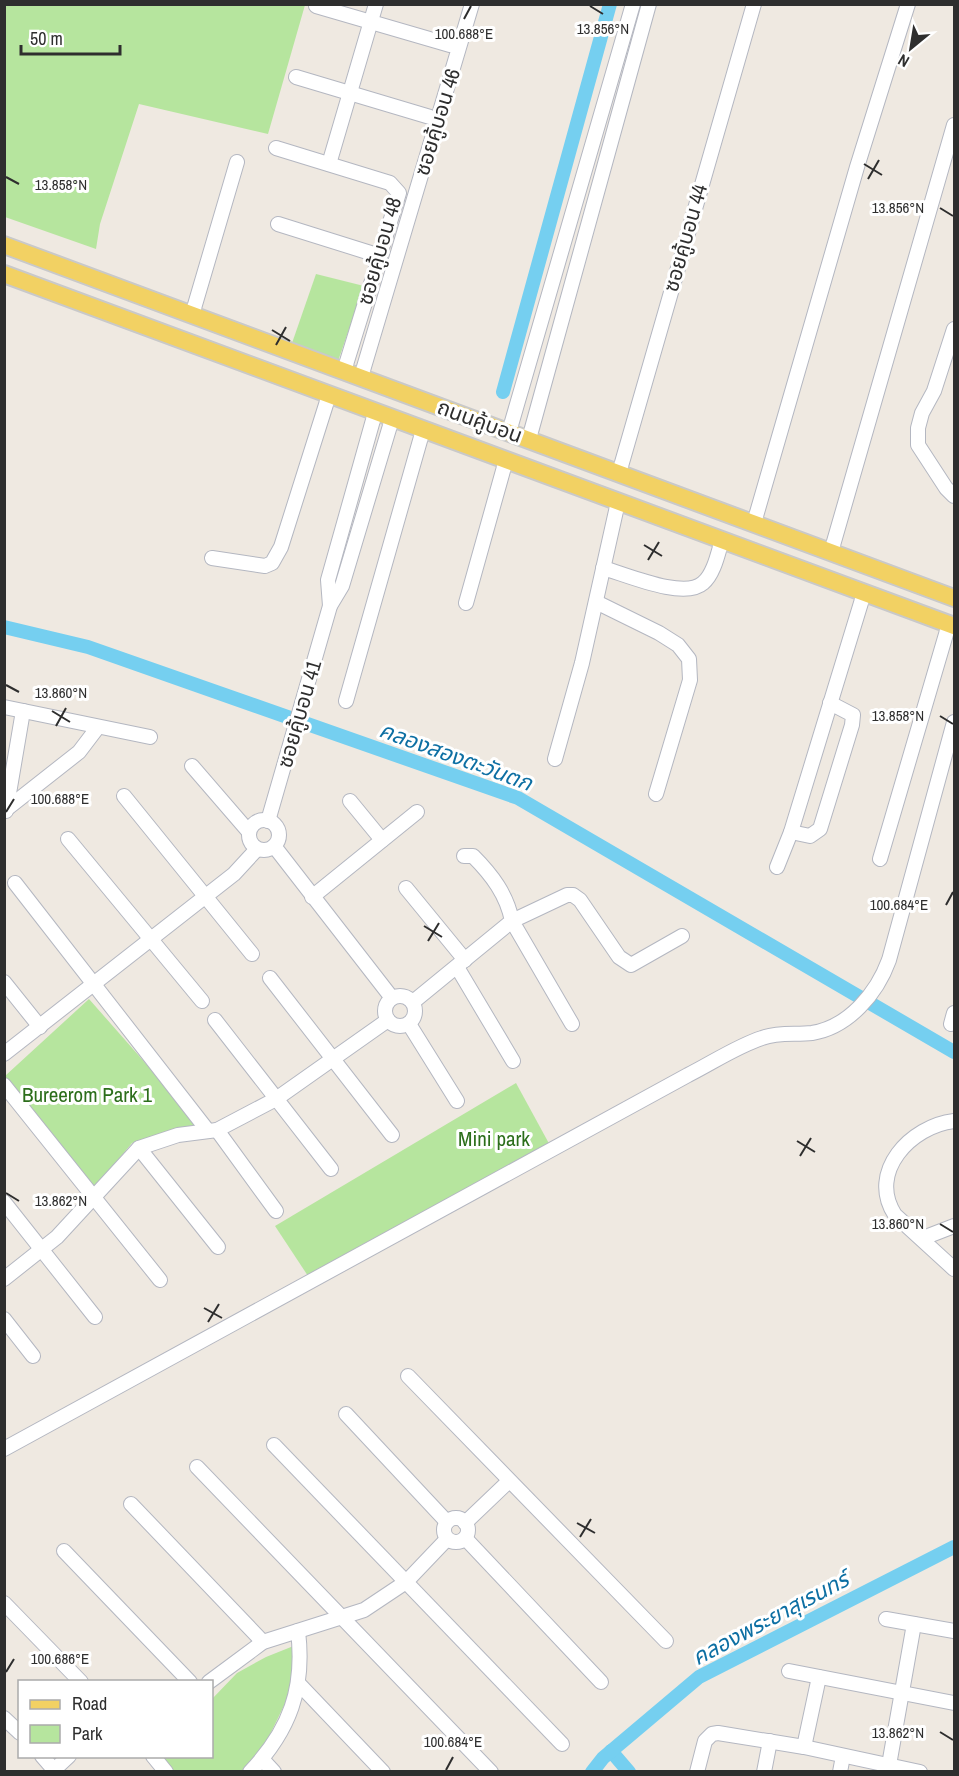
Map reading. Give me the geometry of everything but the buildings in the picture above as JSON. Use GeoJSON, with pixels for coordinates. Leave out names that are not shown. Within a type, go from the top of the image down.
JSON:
{"type":"FeatureCollection","features":[{"type":"Feature","properties":{"kind":"main road","name":"ถนนคู้บอน"},"geometry":{"type":"LineString","coordinates":[[4,245],[954,598]]}},
{"type":"Feature","properties":{"kind":"main road","name":"ถนนคู้บอน"},"geometry":{"type":"LineString","coordinates":[[4,274],[952,625]]}},
{"type":"Feature","properties":{"kind":"street"},"geometry":{"type":"LineString","coordinates":[[276,148],[329,164],[376,4]]}},
{"type":"Feature","properties":{"kind":"street","name":"ซอยคู้บอน 46"},"geometry":{"type":"LineString","coordinates":[[361,377],[472,4]]}},
{"type":"Feature","properties":{"kind":"street"},"geometry":{"type":"LineString","coordinates":[[510,432],[633,4]]}},
{"type":"Feature","properties":{"kind":"street"},"geometry":{"type":"LineString","coordinates":[[529,439],[650,4]]}},
{"type":"Feature","properties":{"kind":"street","name":"ซอยคู้บอน 44"},"geometry":{"type":"LineString","coordinates":[[619,473],[754,4]]}},
{"type":"Feature","properties":{"kind":"street"},"geometry":{"type":"LineString","coordinates":[[753,523],[857,167],[908,4]]}},
{"type":"Feature","properties":{"kind":"street"},"geometry":{"type":"LineString","coordinates":[[316,6],[450,45]]}},
{"type":"Feature","properties":{"kind":"street"},"geometry":{"type":"LineString","coordinates":[[296,77],[430,117]]}},
{"type":"Feature","properties":{"kind":"street"},"geometry":{"type":"LineString","coordinates":[[831,552],[954,125]]}},
{"type":"Feature","properties":{"kind":"street"},"geometry":{"type":"LineString","coordinates":[[192,315],[237,162]]}},
{"type":"Feature","properties":{"kind":"street","name":"ซอยคู้บอน 48"},"geometry":{"type":"LineString","coordinates":[[329,164],[390,183],[399,193],[344,371]]}},
{"type":"Feature","properties":{"kind":"street"},"geometry":{"type":"LineString","coordinates":[[278,224],[380,256]]}},
{"type":"Feature","properties":{"kind":"street"},"geometry":{"type":"LineString","coordinates":[[954,329],[934,391],[922,413],[918,428],[918,445],[946,488],[954,496]]}},
{"type":"Feature","properties":{"kind":"street"},"geometry":{"type":"LineString","coordinates":[[212,558],[265,566],[276,558],[296,506],[329,395]]}},
{"type":"Feature","properties":{"kind":"street","name":"ซอยคู้บอน 41"},"geometry":{"type":"LineString","coordinates":[[330,606],[328,580],[375,413]]}},
{"type":"Feature","properties":{"kind":"street","name":"ซอยคู้บอน 41"},"geometry":{"type":"LineString","coordinates":[[268,821],[330,606],[342,586],[392,418]]}},
{"type":"Feature","properties":{"kind":"street"},"geometry":{"type":"LineString","coordinates":[[346,701],[423,430]]}},
{"type":"Feature","properties":{"kind":"street"},"geometry":{"type":"LineString","coordinates":[[466,603],[507,460]]}},
{"type":"Feature","properties":{"kind":"street"},"geometry":{"type":"LineString","coordinates":[[555,759],[596,602],[618,502]]}},
{"type":"Feature","properties":{"kind":"street"},"geometry":{"type":"LineString","coordinates":[[603,568],[672,588],[682,590],[693,588],[708,578],[722,540]]}},
{"type":"Feature","properties":{"kind":"street"},"geometry":{"type":"LineString","coordinates":[[777,867],[791,832],[864,593]]}},
{"type":"Feature","properties":{"kind":"street"},"geometry":{"type":"LineString","coordinates":[[596,602],[659,633],[678,645],[689,659],[690,680],[656,794]]}},
{"type":"Feature","properties":{"kind":"street"},"geometry":{"type":"LineString","coordinates":[[880,859],[952,625]]}},
{"type":"Feature","properties":{"kind":"street"},"geometry":{"type":"LineString","coordinates":[[791,832],[810,836],[820,829],[852,725],[853,715],[831,704]]}},
{"type":"Feature","properties":{"kind":"street"},"geometry":{"type":"LineString","coordinates":[[4,707],[150,737]]}},
{"type":"Feature","properties":{"kind":"street"},"geometry":{"type":"LineString","coordinates":[[5,811],[23,711]]}},
{"type":"Feature","properties":{"kind":"street"},"geometry":{"type":"LineString","coordinates":[[4,1449],[688,1076],[762,1038],[815,1032],[833,1026],[853,1013],[877,986],[889,960],[954,722]]}},
{"type":"Feature","properties":{"kind":"street"},"geometry":{"type":"LineString","coordinates":[[5,811],[79,752],[98,727]]}},
{"type":"Feature","properties":{"kind":"street"},"geometry":{"type":"LineString","coordinates":[[192,766],[249,832],[250,842],[257,849],[268,849],[277,842],[277,830],[268,821],[259,821],[249,832]]}},
{"type":"Feature","properties":{"kind":"street"},"geometry":{"type":"LineString","coordinates":[[124,796],[252,954]]}},
{"type":"Feature","properties":{"kind":"street"},"geometry":{"type":"LineString","coordinates":[[350,801],[382,840]]}},
{"type":"Feature","properties":{"kind":"street"},"geometry":{"type":"LineString","coordinates":[[312,897],[417,812]]}},
{"type":"Feature","properties":{"kind":"street"},"geometry":{"type":"LineString","coordinates":[[68,839],[202,1001]]}},
{"type":"Feature","properties":{"kind":"street"},"geometry":{"type":"LineString","coordinates":[[274,846],[392,998]]}},
{"type":"Feature","properties":{"kind":"street"},"geometry":{"type":"LineString","coordinates":[[4,1054],[206,896],[245,864],[257,849]]}},
{"type":"Feature","properties":{"kind":"street"},"geometry":{"type":"LineString","coordinates":[[464,856],[473,856],[486,869],[508,901],[512,921],[572,1024]]}},
{"type":"Feature","properties":{"kind":"street"},"geometry":{"type":"LineString","coordinates":[[15,883],[276,1211]]}},
{"type":"Feature","properties":{"kind":"street"},"geometry":{"type":"LineString","coordinates":[[406,888],[461,964],[513,1061]]}},
{"type":"Feature","properties":{"kind":"street"},"geometry":{"type":"LineString","coordinates":[[413,1002],[512,921],[567,895],[573,895],[580,900],[619,957],[631,965],[682,936]]}},
{"type":"Feature","properties":{"kind":"street"},"geometry":{"type":"LineString","coordinates":[[270,978],[392,1135]]}},
{"type":"Feature","properties":{"kind":"street"},"geometry":{"type":"LineString","coordinates":[[4,982],[40,1027]]}},
{"type":"Feature","properties":{"kind":"street"},"geometry":{"type":"LineString","coordinates":[[403,996],[413,1002],[416,1014],[409,1024],[398,1026],[388,1020],[385,1008],[392,998],[403,996]]}},
{"type":"Feature","properties":{"kind":"street"},"geometry":{"type":"LineString","coordinates":[[214,1020],[331,1169]]}},
{"type":"Feature","properties":{"kind":"street"},"geometry":{"type":"LineString","coordinates":[[4,1279],[40,1250],[93,1198],[139,1148],[178,1135],[212,1130],[276,1099],[388,1020]]}},
{"type":"Feature","properties":{"kind":"street"},"geometry":{"type":"LineString","coordinates":[[409,1024],[457,1101]]}},
{"type":"Feature","properties":{"kind":"street"},"geometry":{"type":"LineString","coordinates":[[4,1085],[159,1280]]}},
{"type":"Feature","properties":{"kind":"street"},"geometry":{"type":"LineString","coordinates":[[954,1121],[926,1129],[913,1138],[892,1162],[885,1190],[889,1205],[896,1215],[954,1269]]}},
{"type":"Feature","properties":{"kind":"street"},"geometry":{"type":"LineString","coordinates":[[139,1148],[218,1247]]}},
{"type":"Feature","properties":{"kind":"street"},"geometry":{"type":"LineString","coordinates":[[4,1202],[95,1317]]}},
{"type":"Feature","properties":{"kind":"street"},"geometry":{"type":"LineString","coordinates":[[923,1238],[954,1226]]}},
{"type":"Feature","properties":{"kind":"street"},"geometry":{"type":"LineString","coordinates":[[4,1319],[33,1356]]}},
{"type":"Feature","properties":{"kind":"street"},"geometry":{"type":"LineString","coordinates":[[408,1376],[666,1641]]}},
{"type":"Feature","properties":{"kind":"street"},"geometry":{"type":"LineString","coordinates":[[346,1414],[447,1522]]}},
{"type":"Feature","properties":{"kind":"street"},"geometry":{"type":"LineString","coordinates":[[274,1445],[562,1744]]}},
{"type":"Feature","properties":{"kind":"street"},"geometry":{"type":"LineString","coordinates":[[197,1467],[341,1619],[491,1772]]}},
{"type":"Feature","properties":{"kind":"street"},"geometry":{"type":"LineString","coordinates":[[465,1523],[509,1480]]}},
{"type":"Feature","properties":{"kind":"street"},"geometry":{"type":"LineString","coordinates":[[131,1504],[263,1642]]}},
{"type":"Feature","properties":{"kind":"street"},"geometry":{"type":"LineString","coordinates":[[454,1518],[465,1523],[468,1528],[465,1538],[456,1542],[447,1539],[444,1530],[447,1522],[454,1518]]}},
{"type":"Feature","properties":{"kind":"street"},"geometry":{"type":"LineString","coordinates":[[465,1538],[601,1682]]}},
{"type":"Feature","properties":{"kind":"street"},"geometry":{"type":"LineString","coordinates":[[212,1680],[263,1642],[364,1610],[406,1582],[447,1539]]}},
{"type":"Feature","properties":{"kind":"street"},"geometry":{"type":"LineString","coordinates":[[64,1551],[188,1680]]}},
{"type":"Feature","properties":{"kind":"street"},"geometry":{"type":"LineString","coordinates":[[4,1603],[79,1680]]}},
{"type":"Feature","properties":{"kind":"street"},"geometry":{"type":"LineString","coordinates":[[886,1619],[954,1632]]}},
{"type":"Feature","properties":{"kind":"street"},"geometry":{"type":"LineString","coordinates":[[889,1765],[914,1624]]}},
{"type":"Feature","properties":{"kind":"street"},"geometry":{"type":"LineString","coordinates":[[250,1772],[262,1759],[286,1718],[299,1684],[301,1656],[298,1631]]}},
{"type":"Feature","properties":{"kind":"street"},"geometry":{"type":"LineString","coordinates":[[789,1671],[954,1703]]}},
{"type":"Feature","properties":{"kind":"street"},"geometry":{"type":"LineString","coordinates":[[804,1747],[819,1677]]}},
{"type":"Feature","properties":{"kind":"street"},"geometry":{"type":"LineString","coordinates":[[299,1684],[383,1772]]}},
{"type":"Feature","properties":{"kind":"street"},"geometry":{"type":"LineString","coordinates":[[4,1718],[18,1732]]}},
{"type":"Feature","properties":{"kind":"street"},"geometry":{"type":"LineString","coordinates":[[697,1772],[705,1741],[712,1734],[804,1747],[917,1771]]}},
{"type":"Feature","properties":{"kind":"street"},"geometry":{"type":"LineString","coordinates":[[764,1772],[770,1741]]}},
{"type":"Feature","properties":{"kind":"street"},"geometry":{"type":"LineString","coordinates":[[840,1772],[843,1756]]}},
{"type":"Feature","properties":{"kind":"street"},"geometry":{"type":"LineString","coordinates":[[44,1758],[55,1771],[67,1758]]}},
{"type":"Feature","properties":{"kind":"street"},"geometry":{"type":"LineString","coordinates":[[155,1758],[166,1772]]}},
{"type":"Feature","properties":{"kind":"street"},"geometry":{"type":"LineString","coordinates":[[262,1759],[274,1772]]}},
{"type":"Feature","properties":{"kind":"green space"},"geometry":{"type":"Polygon","coordinates":[[[4,5],[305,5],[268,134],[139,104],[100,224],[96,249],[5,217],[4,5]]]}},
{"type":"Feature","properties":{"kind":"green space"},"geometry":{"type":"Polygon","coordinates":[[[316,274],[364,286],[337,364],[291,346],[316,274]]]}},
{"type":"Feature","properties":{"kind":"green space","name":"Bureerom Park 1"},"geometry":{"type":"Polygon","coordinates":[[[89,999],[199,1124],[132,1143],[88,1196],[5,1091],[5,1076],[89,999]]]}},
{"type":"Feature","properties":{"kind":"green space","name":"Mini park"},"geometry":{"type":"Polygon","coordinates":[[[516,1083],[552,1149],[308,1276],[275,1226],[516,1083]]]}},
{"type":"Feature","properties":{"kind":"green space"},"geometry":{"type":"Polygon","coordinates":[[[296,1645],[296,1681],[259,1757],[244,1771],[163,1771],[148,1758],[213,1758],[213,1698],[237,1673],[266,1657],[296,1645]]]}},
{"type":"Feature","properties":{"kind":"waterway"},"geometry":{"type":"LineString","coordinates":[[503,392],[610,4]]}},
{"type":"Feature","properties":{"kind":"waterway","name":"คลองสองตะวันตก"},"geometry":{"type":"LineString","coordinates":[[4,627],[88,647],[518,798],[954,1052]]}},
{"type":"Feature","properties":{"kind":"waterway","name":"คลองพระยาสุเรนทร์"},"geometry":{"type":"LineString","coordinates":[[592,1772],[603,1758],[699,1677],[954,1547]]}},
{"type":"Feature","properties":{"kind":"waterway"},"geometry":{"type":"LineString","coordinates":[[611,1751],[629,1772]]}}]}
